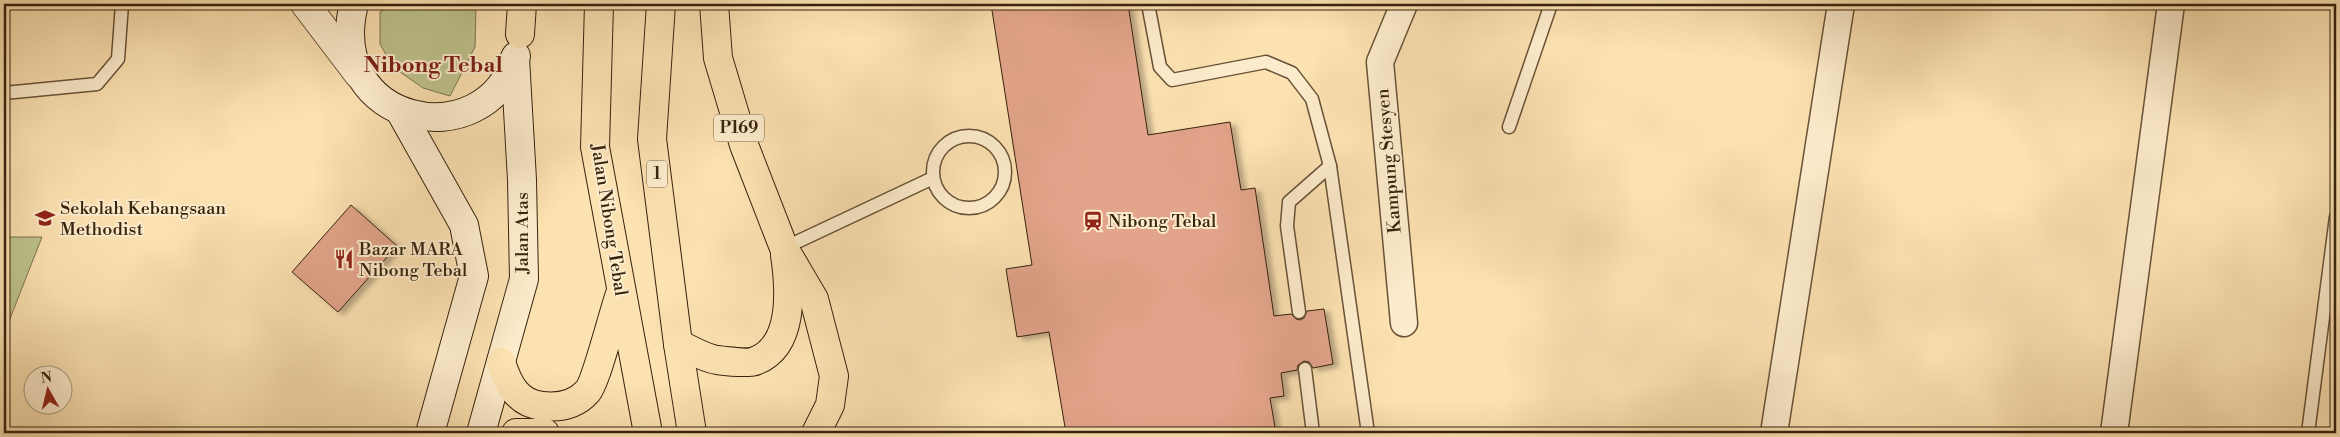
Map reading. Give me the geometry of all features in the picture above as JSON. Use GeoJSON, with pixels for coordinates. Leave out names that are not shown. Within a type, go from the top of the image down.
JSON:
{"type":"FeatureCollection","features":[{"type":"Feature","properties":{"kind":"highway","name":"Jalan Atas"},"geometry":{"type":"LineString","coordinates":[[517,46],[522,4]]}},
{"type":"Feature","properties":{"kind":"highway","name":"Jalan Nibong Tebal"},"geometry":{"type":"LineString","coordinates":[[598,4],[595,147],[620,291],[648,433]]}},
{"type":"Feature","properties":{"kind":"highway","name":"1"},"geometry":{"type":"LineString","coordinates":[[661,4],[652,139],[678,344],[692,433]]}},
{"type":"Feature","properties":{"kind":"highway","name":"P169"},"geometry":{"type":"LineString","coordinates":[[714,4],[718,58],[744,145],[784,248],[814,298],[834,376],[830,405],[816,433]]}},
{"type":"Feature","properties":{"kind":"highway"},"geometry":{"type":"LineString","coordinates":[[678,344],[715,360],[744,362],[754,362],[776,348],[785,323],[790,284],[784,248]]}},
{"type":"Feature","properties":{"kind":"highway"},"geometry":{"type":"LineString","coordinates":[[501,362],[508,384],[524,401],[558,408],[575,402],[589,391],[620,291]]}},
{"type":"Feature","properties":{"kind":"highway"},"geometry":{"type":"LineString","coordinates":[[516,433],[545,433]]}},
{"type":"Feature","properties":{"kind":"main road"},"geometry":{"type":"LineString","coordinates":[[305,4],[376,96],[400,111],[427,118],[456,115],[482,103],[503,84],[517,46],[514,4]]}},
{"type":"Feature","properties":{"kind":"main road"},"geometry":{"type":"LineString","coordinates":[[354,4],[349,24],[350,50],[359,75]]}},
{"type":"Feature","properties":{"kind":"main road","name":"Jalan Atas"},"geometry":{"type":"LineString","coordinates":[[481,433],[524,280],[517,46]]}},
{"type":"Feature","properties":{"kind":"main road"},"geometry":{"type":"LineString","coordinates":[[400,111],[464,225],[474,276],[430,433]]}},
{"type":"Feature","properties":{"kind":"street","name":"Kampung Stesyen"},"geometry":{"type":"LineString","coordinates":[[1404,4],[1380,62],[1404,323]]}},
{"type":"Feature","properties":{"kind":"street"},"geometry":{"type":"LineString","coordinates":[[1774,433],[1841,4]]}},
{"type":"Feature","properties":{"kind":"street"},"geometry":{"type":"LineString","coordinates":[[2114,433],[2171,4]]}},
{"type":"Feature","properties":{"kind":"lane"},"geometry":{"type":"LineString","coordinates":[[4,93],[97,84],[118,59],[122,4]]}},
{"type":"Feature","properties":{"kind":"lane"},"geometry":{"type":"LineString","coordinates":[[1148,4],[1160,67],[1172,80],[1266,62],[1292,73],[1312,99],[1330,166],[1368,433]]}},
{"type":"Feature","properties":{"kind":"lane"},"geometry":{"type":"LineString","coordinates":[[1509,127],[1551,4]]}},
{"type":"Feature","properties":{"kind":"lane"},"geometry":{"type":"LineString","coordinates":[[970,136],[982,138],[992,145],[1001,155],[1005,167],[1005,179],[1000,191],[992,201],[981,207],[968,209],[956,206],[945,200],[937,190],[933,178],[933,166],[938,154],[946,144],[957,138],[970,136]]}},
{"type":"Feature","properties":{"kind":"lane"},"geometry":{"type":"LineString","coordinates":[[1299,312],[1287,226],[1289,202],[1330,166]]}},
{"type":"Feature","properties":{"kind":"lane"},"geometry":{"type":"LineString","coordinates":[[784,248],[933,178]]}},
{"type":"Feature","properties":{"kind":"lane"},"geometry":{"type":"LineString","coordinates":[[2308,433],[2336,217]]}},
{"type":"Feature","properties":{"kind":"lane"},"geometry":{"type":"LineString","coordinates":[[1305,369],[1313,433]]}},
{"type":"Feature","properties":{"kind":"green space"},"geometry":{"type":"Polygon","coordinates":[[[390,4],[476,4],[475,47],[450,96],[423,88],[393,67],[380,44],[380,12],[390,4]]]}},
{"type":"Feature","properties":{"kind":"green space"},"geometry":{"type":"Polygon","coordinates":[[[4,237],[42,237],[4,334],[4,237]]]}},
{"type":"Feature","properties":{"kind":"building","name":"Nibong Tebal"},"geometry":{"type":"Polygon","coordinates":[[[991,4],[1128,4],[1148,135],[1230,122],[1241,190],[1255,188],[1274,316],[1291,314],[1300,320],[1304,318],[1307,311],[1324,309],[1333,364],[1313,368],[1309,362],[1304,361],[1298,365],[1297,370],[1281,373],[1284,396],[1270,398],[1276,433],[1066,433],[1049,332],[1017,337],[1006,269],[1032,265],[991,4]]]}},
{"type":"Feature","properties":{"kind":"building","name":"Bazar MARA Nibong Tebal"},"geometry":{"type":"Polygon","coordinates":[[[351,205],[397,246],[338,312],[292,272],[351,205]]]}},
{"type":"Feature","properties":{"kind":"place","name":"Sekolah Kebangsaan Methodist"},"geometry":{"type":"Point","coordinates":[45,218]}},
{"type":"Feature","properties":{"kind":"place","name":"Nibong Tebal"},"geometry":{"type":"Point","coordinates":[1093,221]}},
{"type":"Feature","properties":{"kind":"place","name":"Bazar MARA Nibong Tebal"},"geometry":{"type":"Point","coordinates":[344,259]}},
{"type":"Feature","properties":{"kind":"district","name":"Nibong Tebal"},"geometry":{"type":"Point","coordinates":[433,65]}}]}
